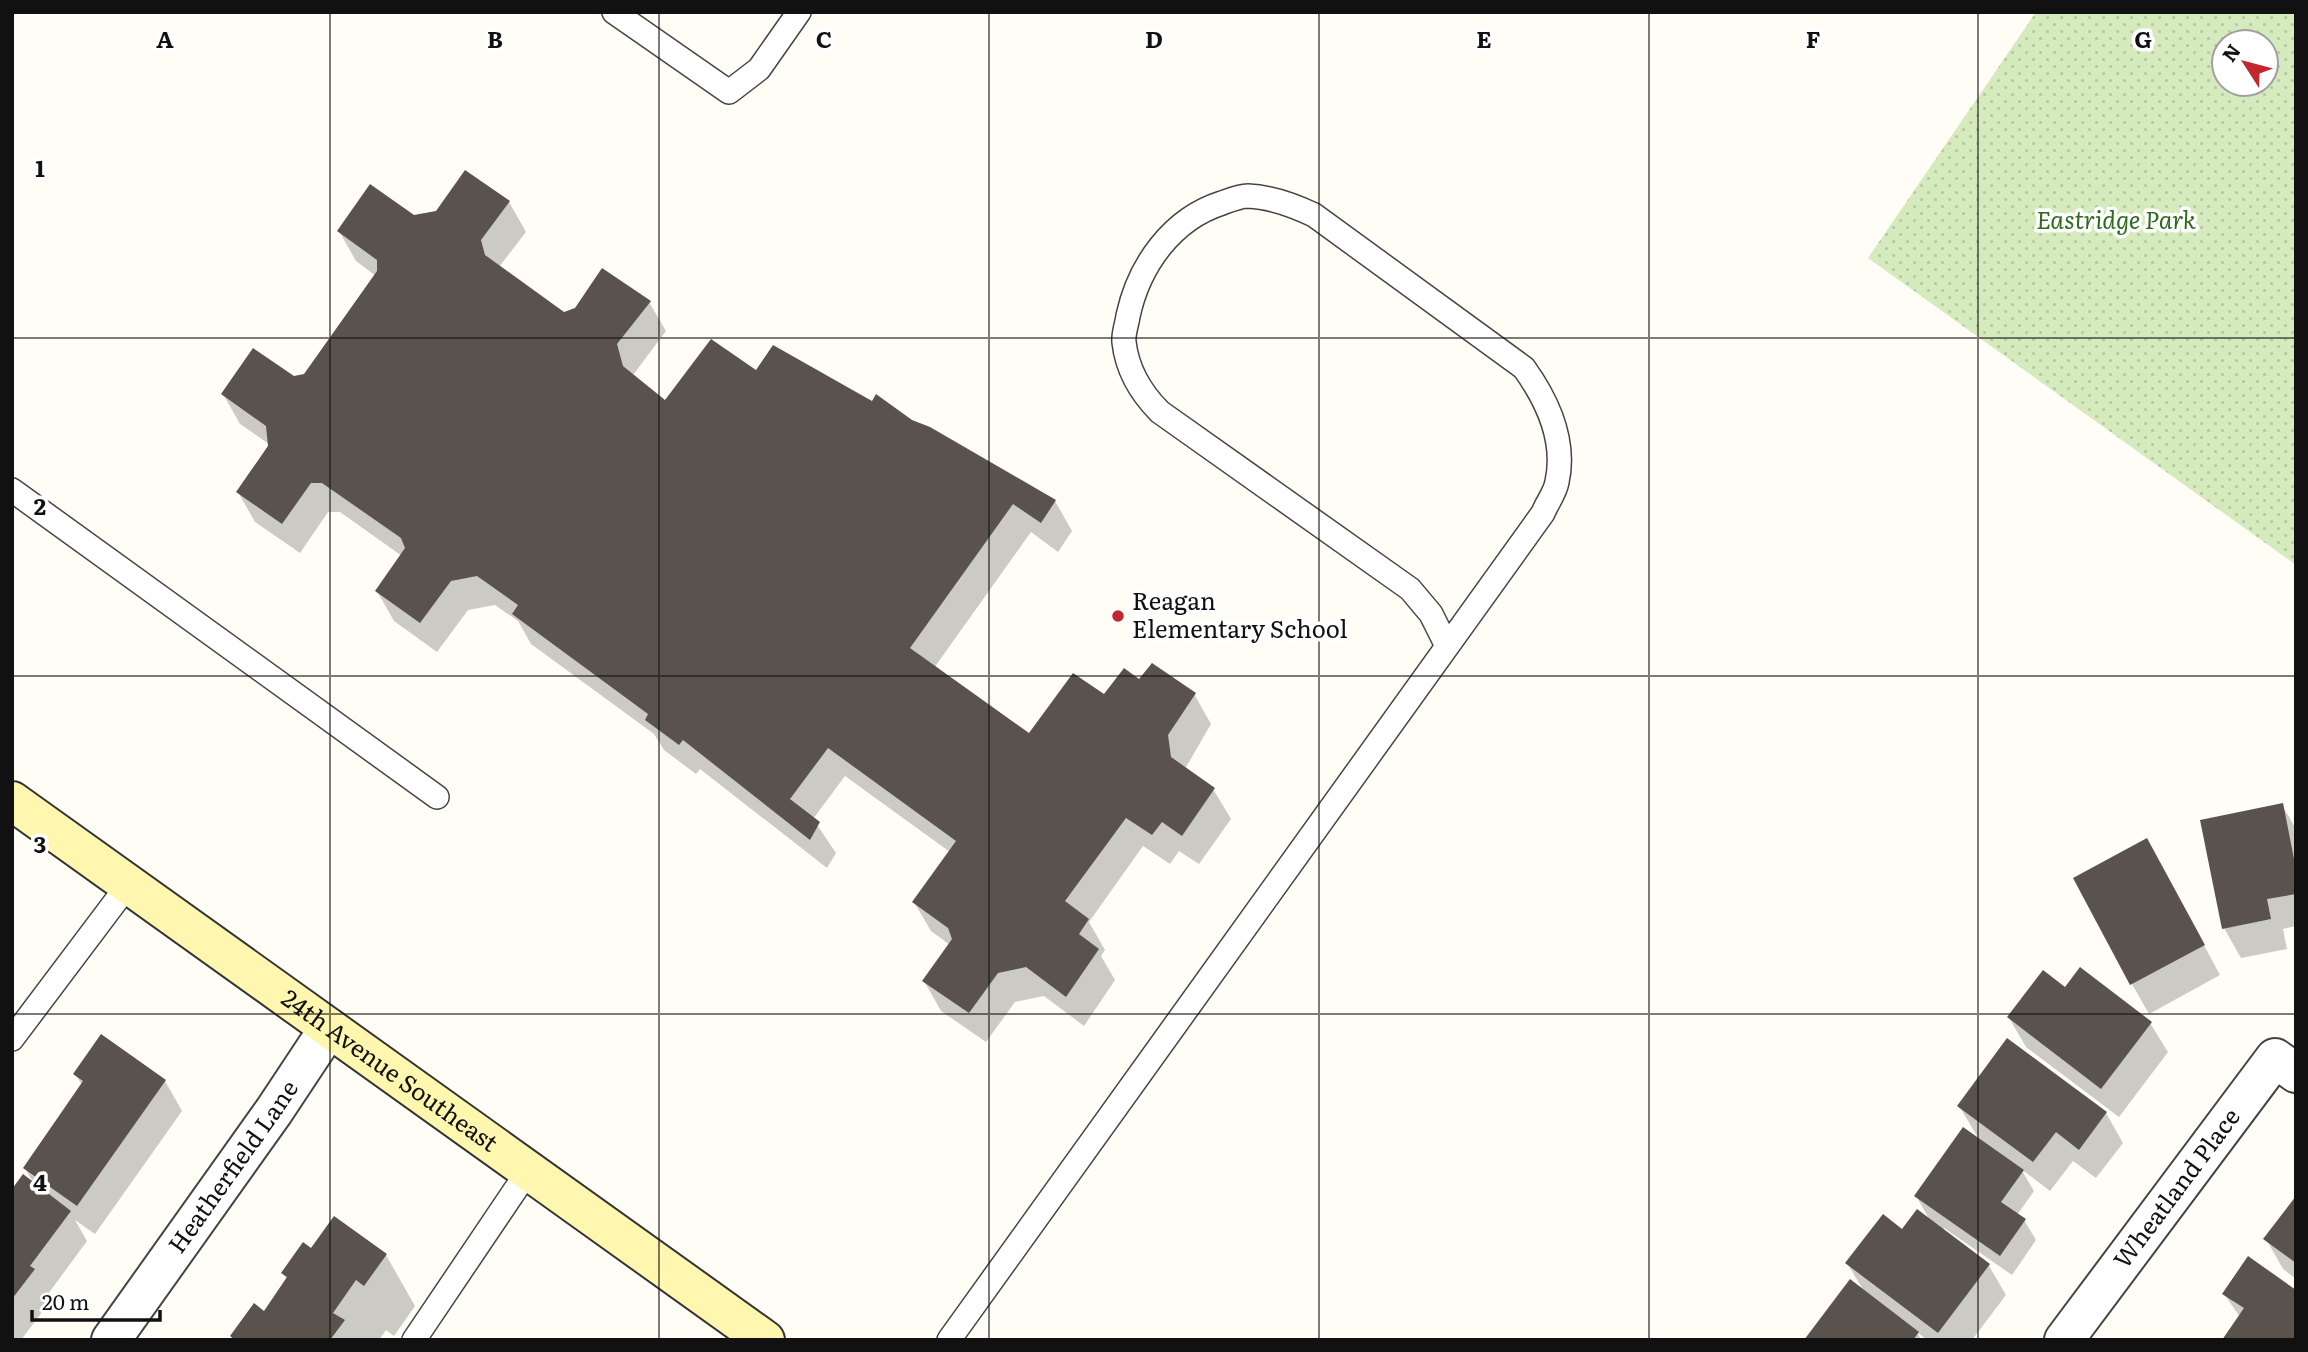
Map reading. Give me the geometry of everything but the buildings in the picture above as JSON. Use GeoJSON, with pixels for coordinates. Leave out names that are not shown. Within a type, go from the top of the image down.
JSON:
{"type":"FeatureCollection","features":[{"type":"Feature","properties":{"kind":"street","name":"24th Avenue Southeast"},"geometry":{"type":"LineString","coordinates":[[12,801],[765,1340]]}},
{"type":"Feature","properties":{"kind":"street","name":"Heatherfield Lane"},"geometry":{"type":"LineString","coordinates":[[111,1340],[274,1111],[329,1028]]}},
{"type":"Feature","properties":{"kind":"street","name":"Wheatland Place"},"geometry":{"type":"LineString","coordinates":[[2064,1340],[2275,1058],[2296,1073]]}},
{"type":"Feature","properties":{"kind":"lane"},"geometry":{"type":"LineString","coordinates":[[614,12],[729,92],[759,69],[799,12]]}},
{"type":"Feature","properties":{"kind":"lane"},"geometry":{"type":"LineString","coordinates":[[949,1340],[1543,513],[1557,484],[1559,454],[1552,419],[1541,392],[1524,368],[1314,215],[1289,202],[1246,196],[1188,218],[1146,266],[1132,300],[1123,340],[1131,369],[1144,396],[1160,412],[1410,589],[1431,614],[1447,646]]}},
{"type":"Feature","properties":{"kind":"lane"},"geometry":{"type":"LineString","coordinates":[[12,491],[437,797]]}},
{"type":"Feature","properties":{"kind":"lane"},"geometry":{"type":"LineString","coordinates":[[12,1039],[128,885]]}},
{"type":"Feature","properties":{"kind":"lane"},"geometry":{"type":"LineString","coordinates":[[414,1340],[528,1171]]}},
{"type":"Feature","properties":{"kind":"green space","name":"Eastridge Park"},"geometry":{"type":"Polygon","coordinates":[[[2036,12],[2296,12],[2296,565],[1868,258],[2036,12]]]}},
{"type":"Feature","properties":{"kind":"place","name":"Reagan Elementary School"},"geometry":{"type":"Point","coordinates":[1118,616]}}]}
